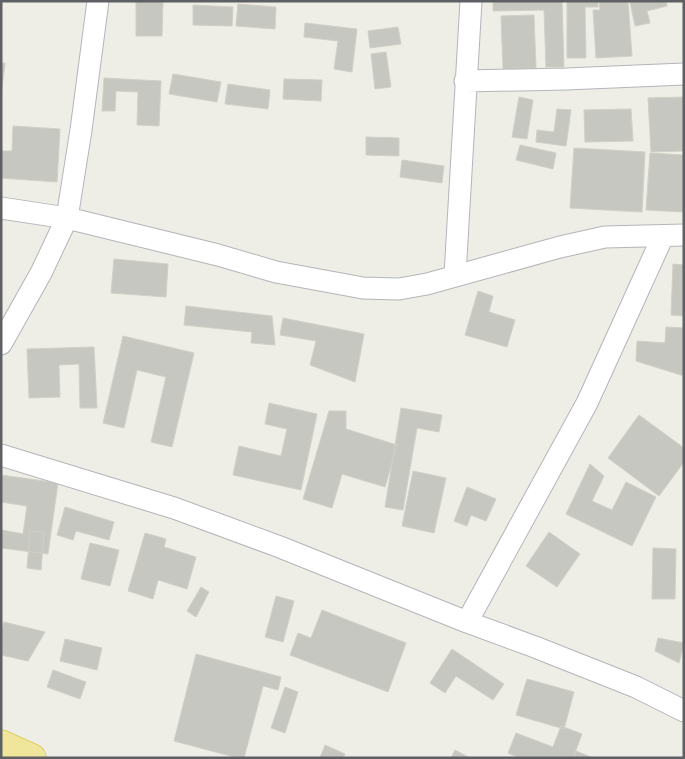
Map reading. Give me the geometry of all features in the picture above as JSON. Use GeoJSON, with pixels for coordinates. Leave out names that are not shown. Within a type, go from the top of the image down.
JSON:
{"type":"FeatureCollection","features":[{"type":"Feature","properties":{"kind":"highway"},"geometry":{"type":"LineString","coordinates":[[1,744],[32,758]]}},
{"type":"Feature","properties":{"kind":"street"},"geometry":{"type":"LineString","coordinates":[[1,344],[41,273],[67,218],[98,1]]}},
{"type":"Feature","properties":{"kind":"street"},"geometry":{"type":"LineString","coordinates":[[454,275],[471,1]]}},
{"type":"Feature","properties":{"kind":"street"},"geometry":{"type":"LineString","coordinates":[[465,80],[575,79],[684,74]]}},
{"type":"Feature","properties":{"kind":"street"},"geometry":{"type":"LineString","coordinates":[[1,208],[67,218],[218,255],[276,272],[363,288],[398,289],[427,284],[560,246],[605,237],[684,235]]}},
{"type":"Feature","properties":{"kind":"street"},"geometry":{"type":"LineString","coordinates":[[467,622],[587,403],[663,236]]}},
{"type":"Feature","properties":{"kind":"street"},"geometry":{"type":"LineString","coordinates":[[1,455],[183,512],[280,547],[467,622],[636,686],[684,711]]}},
{"type":"Feature","properties":{"kind":"building"},"geometry":{"type":"Polygon","coordinates":[[[136,1],[163,1],[162,36],[136,36],[136,1]]]}},
{"type":"Feature","properties":{"kind":"building"},"geometry":{"type":"Polygon","coordinates":[[[493,1],[562,1],[564,67],[546,67],[544,10],[493,11],[493,1]]]}},
{"type":"Feature","properties":{"kind":"building"},"geometry":{"type":"Polygon","coordinates":[[[567,1],[598,1],[598,7],[585,7],[586,58],[567,58],[567,1]]]}},
{"type":"Feature","properties":{"kind":"building"},"geometry":{"type":"Polygon","coordinates":[[[599,1],[628,1],[632,56],[596,58],[593,10],[600,10],[599,1]]]}},
{"type":"Feature","properties":{"kind":"building"},"geometry":{"type":"Polygon","coordinates":[[[666,1],[667,6],[647,11],[650,23],[635,26],[630,2],[666,1]]]}},
{"type":"Feature","properties":{"kind":"building"},"geometry":{"type":"Polygon","coordinates":[[[238,4],[276,7],[275,29],[236,26],[238,4]]]}},
{"type":"Feature","properties":{"kind":"building"},"geometry":{"type":"Polygon","coordinates":[[[193,5],[233,7],[232,26],[193,25],[193,5]]]}},
{"type":"Feature","properties":{"kind":"building"},"geometry":{"type":"Polygon","coordinates":[[[534,15],[536,68],[503,69],[501,16],[534,15]]]}},
{"type":"Feature","properties":{"kind":"building"},"geometry":{"type":"Polygon","coordinates":[[[305,23],[357,29],[352,72],[334,69],[338,41],[304,37],[305,23]]]}},
{"type":"Feature","properties":{"kind":"building"},"geometry":{"type":"Polygon","coordinates":[[[398,27],[401,44],[370,48],[368,31],[398,27]]]}},
{"type":"Feature","properties":{"kind":"building"},"geometry":{"type":"Polygon","coordinates":[[[386,52],[391,87],[375,89],[371,54],[386,52]]]}},
{"type":"Feature","properties":{"kind":"building"},"geometry":{"type":"Polygon","coordinates":[[[1,63],[5,63],[1,96],[1,63]]]}},
{"type":"Feature","properties":{"kind":"building"},"geometry":{"type":"Polygon","coordinates":[[[173,74],[221,82],[217,102],[169,94],[173,74]]]}},
{"type":"Feature","properties":{"kind":"building"},"geometry":{"type":"Polygon","coordinates":[[[104,78],[161,81],[159,126],[137,125],[138,92],[116,91],[115,111],[102,111],[104,78]]]}},
{"type":"Feature","properties":{"kind":"building"},"geometry":{"type":"Polygon","coordinates":[[[284,79],[322,80],[321,101],[283,99],[284,79]]]}},
{"type":"Feature","properties":{"kind":"building"},"geometry":{"type":"Polygon","coordinates":[[[228,84],[270,90],[268,109],[225,104],[228,84]]]}},
{"type":"Feature","properties":{"kind":"building"},"geometry":{"type":"Polygon","coordinates":[[[519,97],[533,100],[527,139],[512,137],[519,97]]]}},
{"type":"Feature","properties":{"kind":"building"},"geometry":{"type":"Polygon","coordinates":[[[684,97],[684,151],[651,152],[648,98],[684,97]]]}},
{"type":"Feature","properties":{"kind":"building"},"geometry":{"type":"Polygon","coordinates":[[[557,109],[571,110],[566,146],[536,142],[537,130],[554,132],[557,109]]]}},
{"type":"Feature","properties":{"kind":"building"},"geometry":{"type":"Polygon","coordinates":[[[631,109],[633,141],[585,142],[584,110],[631,109]]]}},
{"type":"Feature","properties":{"kind":"building"},"geometry":{"type":"Polygon","coordinates":[[[13,126],[60,129],[57,182],[1,178],[1,151],[12,151],[13,126]]]}},
{"type":"Feature","properties":{"kind":"building"},"geometry":{"type":"Polygon","coordinates":[[[366,137],[399,138],[399,156],[366,155],[366,137]]]}},
{"type":"Feature","properties":{"kind":"building"},"geometry":{"type":"Polygon","coordinates":[[[520,145],[556,153],[553,169],[516,160],[520,145]]]}},
{"type":"Feature","properties":{"kind":"building"},"geometry":{"type":"Polygon","coordinates":[[[574,148],[645,152],[642,212],[570,208],[574,148]]]}},
{"type":"Feature","properties":{"kind":"building"},"geometry":{"type":"Polygon","coordinates":[[[650,153],[684,155],[684,212],[646,210],[650,153]]]}},
{"type":"Feature","properties":{"kind":"building"},"geometry":{"type":"Polygon","coordinates":[[[402,160],[444,166],[442,183],[400,177],[402,160]]]}},
{"type":"Feature","properties":{"kind":"building"},"geometry":{"type":"Polygon","coordinates":[[[114,259],[168,264],[166,297],[111,293],[114,259]]]}},
{"type":"Feature","properties":{"kind":"building"},"geometry":{"type":"Polygon","coordinates":[[[673,264],[684,265],[684,316],[671,315],[673,264]]]}},
{"type":"Feature","properties":{"kind":"building"},"geometry":{"type":"Polygon","coordinates":[[[478,291],[493,296],[489,312],[515,320],[507,347],[465,335],[478,291]]]}},
{"type":"Feature","properties":{"kind":"building"},"geometry":{"type":"Polygon","coordinates":[[[186,306],[272,316],[275,345],[251,343],[252,332],[184,325],[186,306]]]}},
{"type":"Feature","properties":{"kind":"building"},"geometry":{"type":"Polygon","coordinates":[[[283,318],[364,334],[355,382],[310,365],[316,341],[280,335],[283,318]]]}},
{"type":"Feature","properties":{"kind":"building"},"geometry":{"type":"Polygon","coordinates":[[[666,327],[684,328],[684,376],[636,361],[637,341],[665,343],[666,327]]]}},
{"type":"Feature","properties":{"kind":"building"},"geometry":{"type":"Polygon","coordinates":[[[123,336],[194,353],[172,447],[151,442],[166,377],[137,370],[124,428],[103,423],[123,336]]]}},
{"type":"Feature","properties":{"kind":"building"},"geometry":{"type":"Polygon","coordinates":[[[94,347],[97,408],[80,408],[79,364],[59,365],[60,397],[29,398],[27,349],[94,347]]]}},
{"type":"Feature","properties":{"kind":"building"},"geometry":{"type":"Polygon","coordinates":[[[269,403],[317,414],[301,490],[233,475],[239,446],[281,456],[287,429],[265,424],[269,403]]]}},
{"type":"Feature","properties":{"kind":"building"},"geometry":{"type":"Polygon","coordinates":[[[401,408],[442,415],[439,432],[417,428],[403,510],[385,507],[401,408]]]}},
{"type":"Feature","properties":{"kind":"building"},"geometry":{"type":"Polygon","coordinates":[[[329,411],[346,411],[346,429],[397,445],[385,487],[342,474],[332,508],[303,499],[329,411]]]}},
{"type":"Feature","properties":{"kind":"building"},"geometry":{"type":"Polygon","coordinates":[[[639,415],[684,448],[684,462],[659,496],[608,458],[639,415]]]}},
{"type":"Feature","properties":{"kind":"building"},"geometry":{"type":"Polygon","coordinates":[[[590,464],[604,476],[592,501],[612,510],[626,482],[656,497],[632,546],[566,514],[590,464]]]}},
{"type":"Feature","properties":{"kind":"building"},"geometry":{"type":"Polygon","coordinates":[[[413,471],[446,478],[434,533],[402,526],[413,471]]]}},
{"type":"Feature","properties":{"kind":"building"},"geometry":{"type":"Polygon","coordinates":[[[1,475],[58,483],[48,554],[1,548],[2,530],[23,534],[27,506],[1,502],[1,475]]]}},
{"type":"Feature","properties":{"kind":"building"},"geometry":{"type":"Polygon","coordinates":[[[467,487],[496,499],[486,521],[471,515],[467,526],[454,521],[467,487]]]}},
{"type":"Feature","properties":{"kind":"building"},"geometry":{"type":"Polygon","coordinates":[[[65,507],[114,522],[109,540],[76,531],[73,540],[57,535],[65,507]]]}},
{"type":"Feature","properties":{"kind":"building"},"geometry":{"type":"Polygon","coordinates":[[[30,531],[44,532],[41,570],[27,568],[30,531]]]}},
{"type":"Feature","properties":{"kind":"building"},"geometry":{"type":"Polygon","coordinates":[[[549,532],[580,554],[557,587],[526,566],[549,532]]]}},
{"type":"Feature","properties":{"kind":"building"},"geometry":{"type":"Polygon","coordinates":[[[145,533],[166,539],[164,547],[196,557],[187,589],[158,580],[153,599],[128,591],[145,533]]]}},
{"type":"Feature","properties":{"kind":"building"},"geometry":{"type":"Polygon","coordinates":[[[90,543],[119,550],[110,586],[81,579],[90,543]]]}},
{"type":"Feature","properties":{"kind":"building"},"geometry":{"type":"Polygon","coordinates":[[[653,548],[676,549],[675,599],[652,599],[653,548]]]}},
{"type":"Feature","properties":{"kind":"building"},"geometry":{"type":"Polygon","coordinates":[[[201,587],[209,592],[196,617],[187,611],[201,587]]]}},
{"type":"Feature","properties":{"kind":"building"},"geometry":{"type":"Polygon","coordinates":[[[276,596],[294,601],[283,642],[265,637],[276,596]]]}},
{"type":"Feature","properties":{"kind":"building"},"geometry":{"type":"Polygon","coordinates":[[[322,610],[406,643],[388,692],[290,655],[298,633],[311,638],[322,610]]]}},
{"type":"Feature","properties":{"kind":"building"},"geometry":{"type":"Polygon","coordinates":[[[4,622],[45,632],[28,661],[1,655],[1,632],[4,622]]]}},
{"type":"Feature","properties":{"kind":"building"},"geometry":{"type":"Polygon","coordinates":[[[658,638],[684,643],[679,663],[655,651],[658,638]]]}},
{"type":"Feature","properties":{"kind":"building"},"geometry":{"type":"Polygon","coordinates":[[[65,639],[102,648],[97,670],[60,661],[65,639]]]}},
{"type":"Feature","properties":{"kind":"building"},"geometry":{"type":"Polygon","coordinates":[[[452,649],[504,684],[493,700],[456,676],[445,693],[430,683],[452,649]]]}},
{"type":"Feature","properties":{"kind":"building"},"geometry":{"type":"Polygon","coordinates":[[[196,654],[281,677],[278,690],[263,686],[244,758],[174,741],[196,654]]]}},
{"type":"Feature","properties":{"kind":"building"},"geometry":{"type":"Polygon","coordinates":[[[53,670],[86,682],[80,699],[47,687],[53,670]]]}},
{"type":"Feature","properties":{"kind":"building"},"geometry":{"type":"Polygon","coordinates":[[[527,679],[574,692],[564,729],[516,715],[527,679]]]}},
{"type":"Feature","properties":{"kind":"building"},"geometry":{"type":"Polygon","coordinates":[[[285,687],[298,692],[285,733],[271,728],[285,687]]]}},
{"type":"Feature","properties":{"kind":"building"},"geometry":{"type":"Polygon","coordinates":[[[561,726],[582,734],[573,758],[519,758],[508,753],[516,733],[553,747],[561,726]]]}},
{"type":"Feature","properties":{"kind":"building"},"geometry":{"type":"Polygon","coordinates":[[[325,745],[345,754],[343,758],[320,758],[325,745]]]}},
{"type":"Feature","properties":{"kind":"building"},"geometry":{"type":"Polygon","coordinates":[[[455,750],[470,758],[451,758],[455,750]]]}},
{"type":"Feature","properties":{"kind":"building"},"geometry":{"type":"Polygon","coordinates":[[[576,751],[593,758],[573,758],[576,751]]]}}]}
